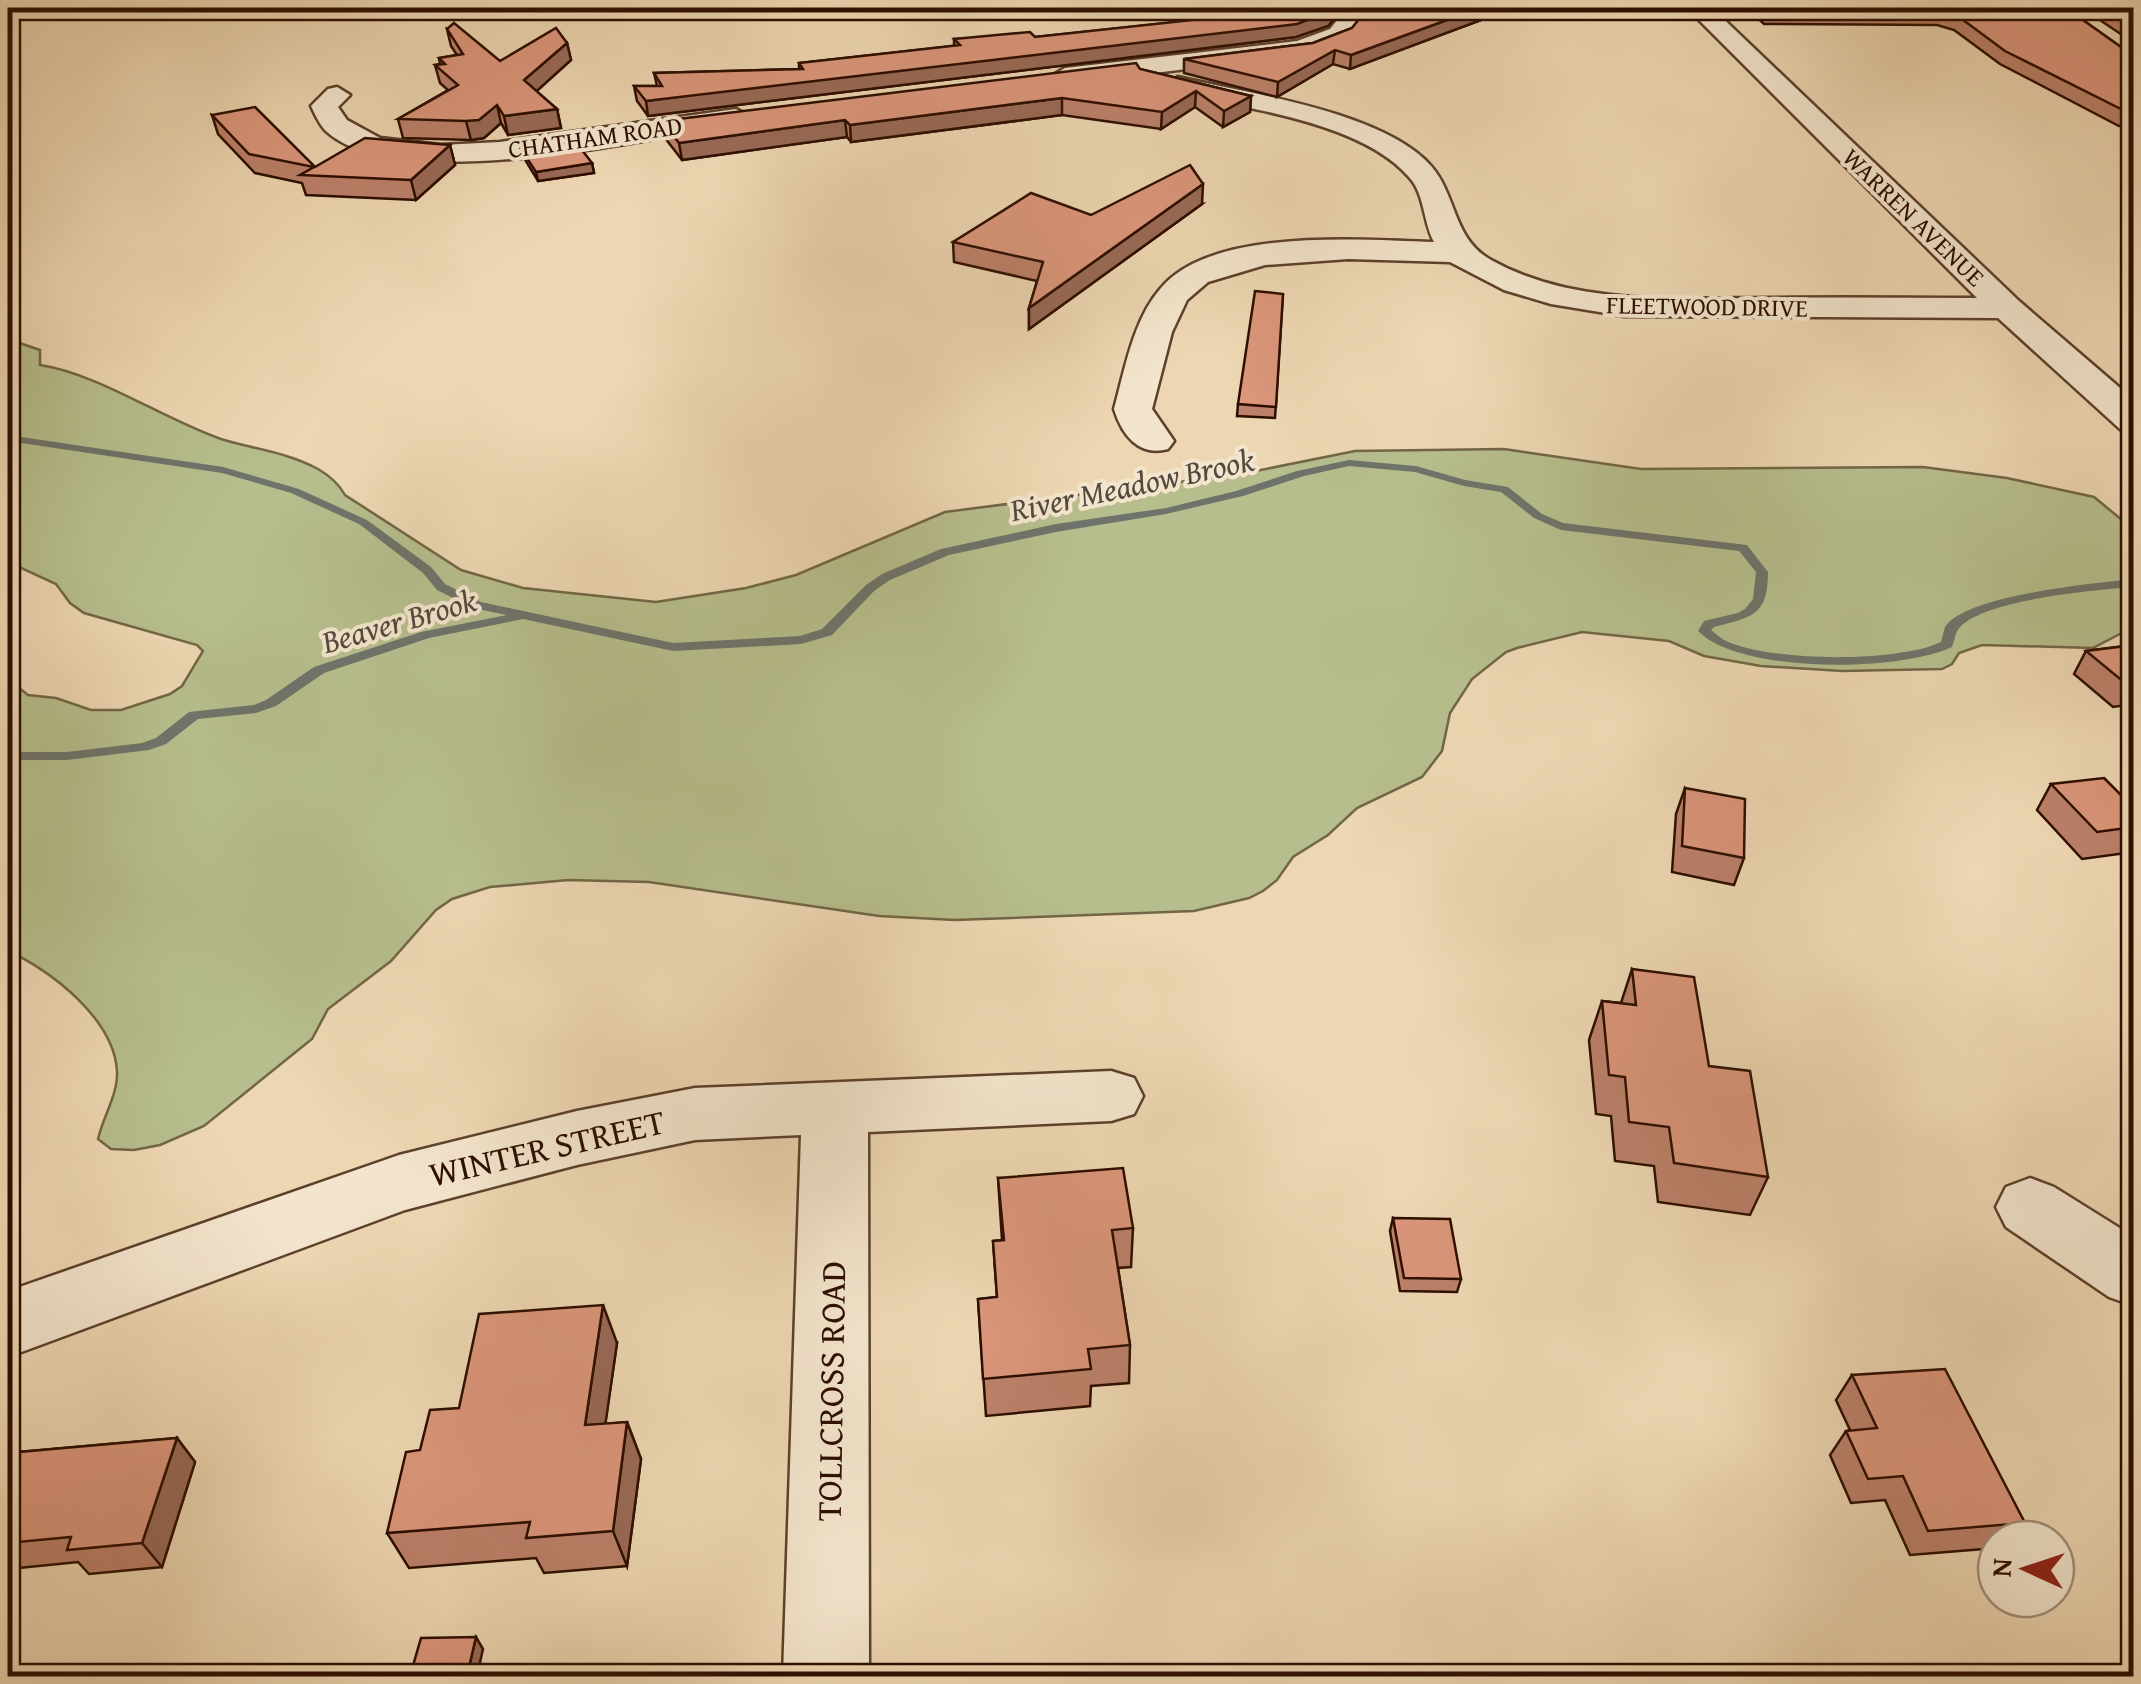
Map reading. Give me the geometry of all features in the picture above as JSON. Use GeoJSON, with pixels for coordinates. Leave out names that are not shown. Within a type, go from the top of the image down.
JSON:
{"type":"FeatureCollection","features":[{"type":"Feature","properties":{"kind":"street"},"geometry":{"type":"LineString","coordinates":[[1033,80],[1301,48],[1339,34],[1359,8]]}},
{"type":"Feature","properties":{"kind":"street","name":"WARREN AVENUE"},"geometry":{"type":"LineString","coordinates":[[1699,8],[2007,308],[2134,421]]}},
{"type":"Feature","properties":{"kind":"street"},"geometry":{"type":"LineString","coordinates":[[1132,68],[1178,86],[1315,119],[1396,151],[1428,181],[1445,238],[1456,252]]}},
{"type":"Feature","properties":{"kind":"street","name":"CHATHAM ROAD"},"geometry":{"type":"LineString","coordinates":[[338,95],[324,106],[337,126],[385,149],[441,154],[500,150],[759,113]]}},
{"type":"Feature","properties":{"kind":"street"},"geometry":{"type":"LineString","coordinates":[[1154,441],[1137,420],[1133,408],[1164,310],[1177,289],[1194,275],[1275,253],[1456,252]]}},
{"type":"Feature","properties":{"kind":"street","name":"FLEETWOOD DRIVE"},"geometry":{"type":"LineString","coordinates":[[1456,252],[1525,286],[1571,300],[1620,307],[2007,308]]}},
{"type":"Feature","properties":{"kind":"street","name":"WINTER STREET"},"geometry":{"type":"LineString","coordinates":[[8,1324],[400,1183],[577,1138],[695,1114],[1112,1096]]}},
{"type":"Feature","properties":{"kind":"street","name":"TOLLCROSS ROAD"},"geometry":{"type":"LineString","coordinates":[[826,1676],[835,1106]]}},
{"type":"Feature","properties":{"kind":"street"},"geometry":{"type":"LineString","coordinates":[[2030,1207],[2134,1275]]}},
{"type":"Feature","properties":{"kind":"green space"},"geometry":{"type":"Polygon","coordinates":[[[8,339],[40,350],[40,365],[108,387],[221,439],[306,463],[330,477],[345,495],[461,570],[523,588],[656,602],[746,588],[796,575],[945,512],[1241,474],[1355,451],[1504,449],[1641,469],[1923,467],[2007,478],[2094,497],[2133,529],[2133,627],[2093,648],[1982,645],[1959,653],[1952,664],[1942,669],[1842,671],[1761,666],[1704,656],[1669,641],[1582,632],[1517,648],[1472,679],[1450,713],[1442,751],[1422,777],[1357,808],[1328,835],[1293,857],[1277,880],[1263,891],[1194,911],[955,920],[879,916],[649,882],[568,880],[490,887],[452,899],[436,910],[391,961],[328,1009],[312,1039],[204,1126],[160,1145],[111,1149],[98,1139],[117,1080],[114,1053],[105,1034],[61,984],[8,951],[8,679],[28,695],[56,698],[91,710],[121,710],[170,694],[182,686],[203,651],[197,645],[84,613],[70,603],[56,584],[8,562],[8,339]]]}},
{"type":"Feature","properties":{"kind":"building"},"geometry":{"type":"Polygon","coordinates":[[[1211,8],[1334,8],[1297,24],[646,101],[634,86],[662,86],[654,73],[803,69],[799,63],[960,45],[954,39],[1030,32],[1035,37],[1229,16],[1211,8]]]}},
{"type":"Feature","properties":{"kind":"building"},"geometry":{"type":"Polygon","coordinates":[[[1368,8],[1480,8],[1351,55],[1335,50],[1278,82],[1184,59],[1313,43],[1352,28],[1368,8]]]}},
{"type":"Feature","properties":{"kind":"building"},"geometry":{"type":"Polygon","coordinates":[[[1764,8],[2066,8],[2134,53],[2134,111],[2125,111],[2005,51],[1959,17],[1941,12],[1764,8]]]}},
{"type":"Feature","properties":{"kind":"building"},"geometry":{"type":"Polygon","coordinates":[[[2106,8],[2134,8],[2134,26],[2106,8]]]}},
{"type":"Feature","properties":{"kind":"building"},"geometry":{"type":"Polygon","coordinates":[[[454,23],[500,61],[556,28],[567,43],[524,80],[557,109],[504,116],[497,105],[479,120],[398,119],[458,85],[435,65],[445,64],[439,58],[463,54],[447,29],[454,23]]]}},
{"type":"Feature","properties":{"kind":"building"},"geometry":{"type":"Polygon","coordinates":[[[1136,63],[1140,69],[1251,96],[1224,111],[1196,91],[1162,112],[1062,98],[850,125],[845,120],[679,143],[662,121],[1136,63]]]}},
{"type":"Feature","properties":{"kind":"building"},"geometry":{"type":"Polygon","coordinates":[[[255,107],[315,167],[365,138],[450,145],[411,180],[300,175],[314,167],[249,154],[212,115],[255,107]]]}},
{"type":"Feature","properties":{"kind":"building"},"geometry":{"type":"Polygon","coordinates":[[[575,141],[592,163],[536,172],[521,149],[575,141]]]}},
{"type":"Feature","properties":{"kind":"building"},"geometry":{"type":"Polygon","coordinates":[[[1190,165],[1203,184],[1029,308],[1043,262],[953,242],[1031,193],[1091,215],[1190,165]]]}},
{"type":"Feature","properties":{"kind":"building"},"geometry":{"type":"Polygon","coordinates":[[[1255,291],[1283,294],[1276,407],[1238,404],[1255,291]]]}},
{"type":"Feature","properties":{"kind":"building"},"geometry":{"type":"Polygon","coordinates":[[[2134,645],[2134,682],[2125,683],[2086,651],[2134,645]]]}},
{"type":"Feature","properties":{"kind":"building"},"geometry":{"type":"Polygon","coordinates":[[[2104,778],[2134,808],[2134,827],[2097,832],[2051,784],[2104,778]]]}},
{"type":"Feature","properties":{"kind":"building"},"geometry":{"type":"Polygon","coordinates":[[[1685,788],[1745,799],[1744,858],[1682,846],[1685,788]]]}},
{"type":"Feature","properties":{"kind":"building"},"geometry":{"type":"Polygon","coordinates":[[[1632,969],[1694,977],[1709,1066],[1750,1071],[1768,1177],[1674,1163],[1669,1127],[1629,1122],[1625,1077],[1609,1075],[1602,1001],[1636,1005],[1632,969]]]}},
{"type":"Feature","properties":{"kind":"building"},"geometry":{"type":"Polygon","coordinates":[[[1123,1168],[1133,1228],[1112,1230],[1130,1345],[1088,1349],[1091,1369],[983,1379],[978,1299],[997,1297],[993,1241],[1004,1240],[998,1178],[1123,1168]]]}},
{"type":"Feature","properties":{"kind":"building"},"geometry":{"type":"Polygon","coordinates":[[[1393,1218],[1450,1219],[1461,1279],[1404,1278],[1393,1218]]]}},
{"type":"Feature","properties":{"kind":"building"},"geometry":{"type":"Polygon","coordinates":[[[603,1305],[585,1425],[627,1422],[613,1531],[526,1538],[530,1522],[387,1533],[406,1452],[420,1450],[430,1410],[459,1408],[479,1314],[603,1305]]]}},
{"type":"Feature","properties":{"kind":"building"},"geometry":{"type":"Polygon","coordinates":[[[1945,1369],[2023,1519],[1976,1519],[1976,1527],[1928,1531],[1903,1476],[1868,1479],[1846,1431],[1877,1428],[1852,1375],[1945,1369]]]}},
{"type":"Feature","properties":{"kind":"building"},"geometry":{"type":"Polygon","coordinates":[[[177,1438],[142,1543],[67,1550],[71,1537],[8,1543],[8,1453],[177,1438]]]}},
{"type":"Feature","properties":{"kind":"building"},"geometry":{"type":"Polygon","coordinates":[[[476,1637],[467,1676],[410,1676],[421,1638],[476,1637]]]}},
{"type":"Feature","properties":{"kind":"waterway","name":"River Meadow Brook"},"geometry":{"type":"LineString","coordinates":[[8,438],[223,470],[295,491],[363,522],[427,570],[441,587],[477,605],[673,647],[801,640],[827,632],[886,577],[945,552],[1056,528],[1166,511],[1349,463],[1416,469],[1464,483],[1504,489],[1538,516],[1561,526],[1743,548],[1762,572],[1760,599],[1750,612],[1709,624],[1704,631],[1719,642],[1783,657],[1864,660],[1930,652],[1947,644],[1951,628],[1962,618],[1982,610],[2036,596],[2134,583]]}},
{"type":"Feature","properties":{"kind":"waterway","name":"Beaver Brook"},"geometry":{"type":"LineString","coordinates":[[8,756],[67,756],[144,747],[161,741],[194,715],[256,709],[271,703],[319,670],[426,635],[518,617]]}}]}
